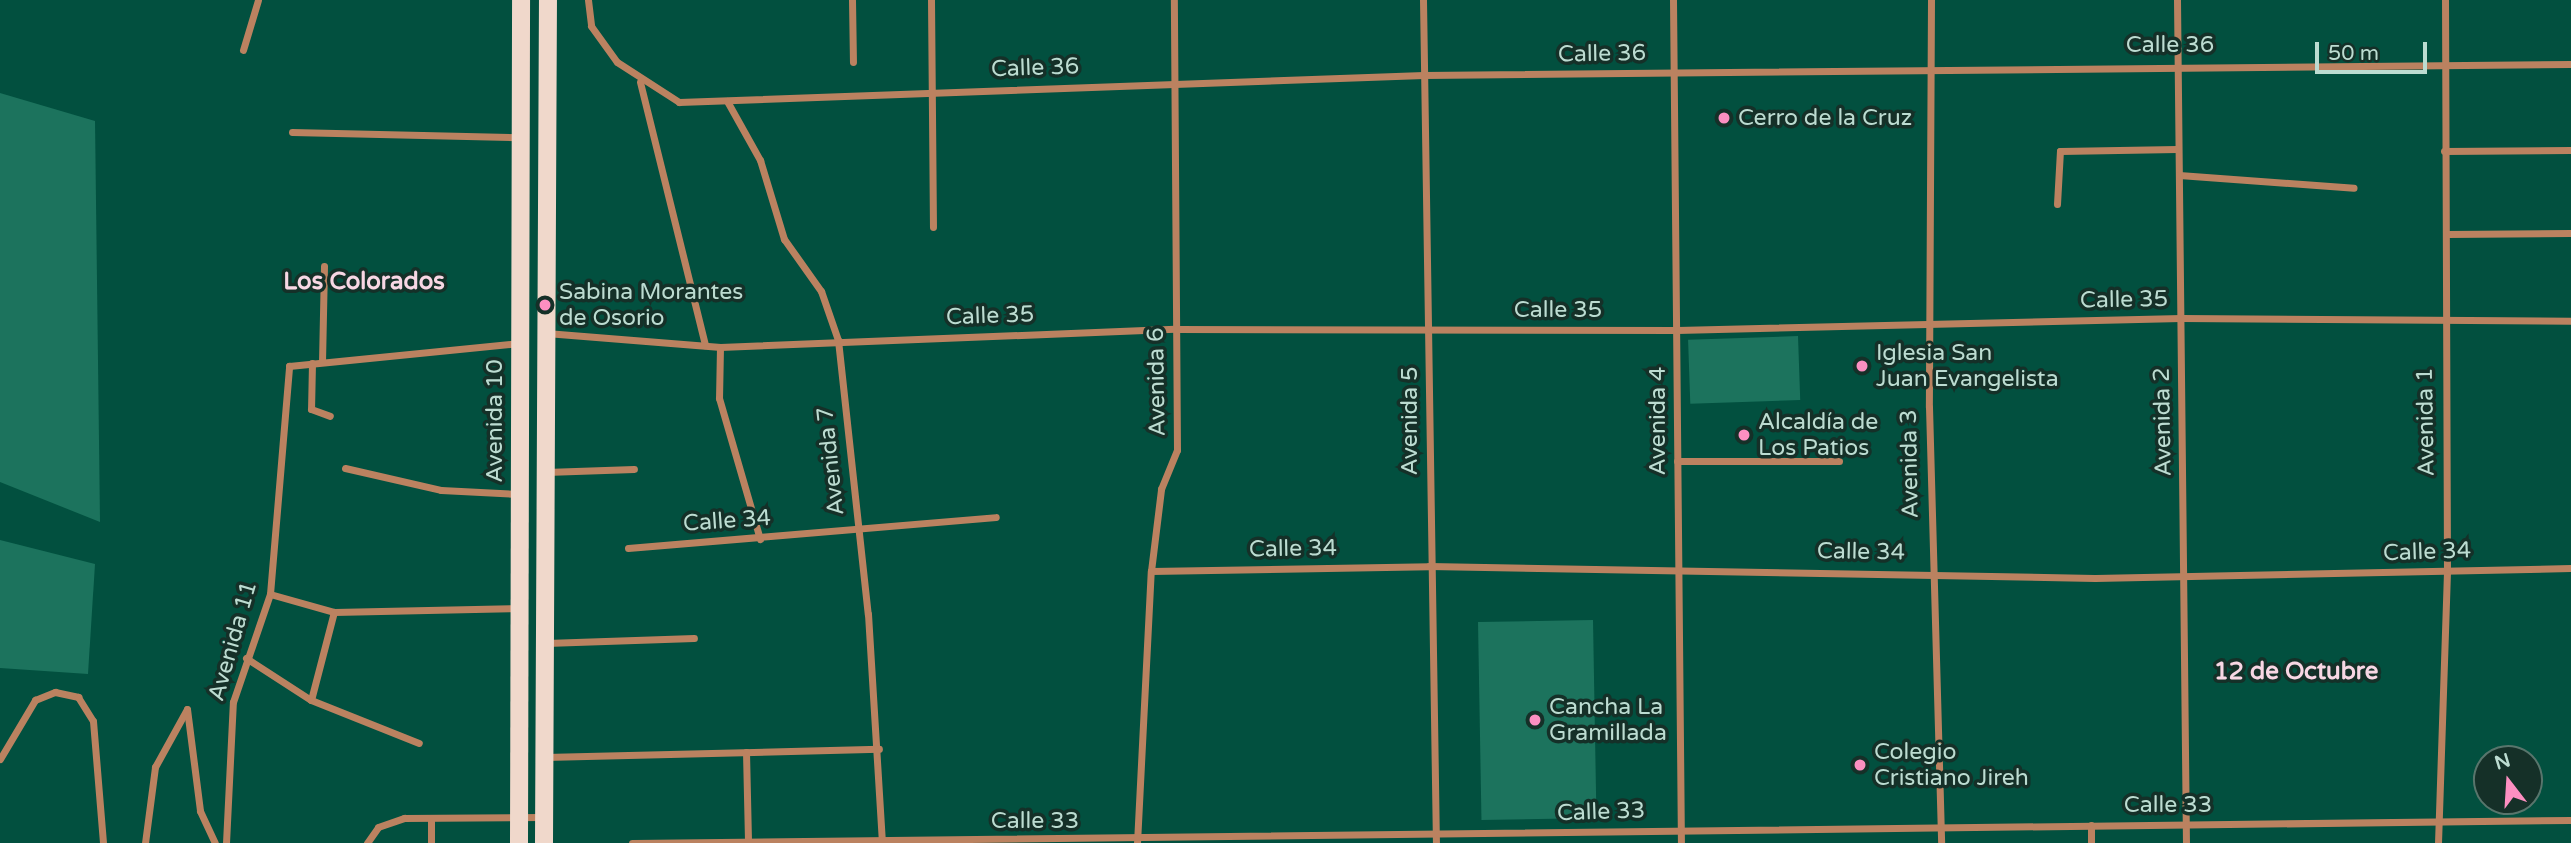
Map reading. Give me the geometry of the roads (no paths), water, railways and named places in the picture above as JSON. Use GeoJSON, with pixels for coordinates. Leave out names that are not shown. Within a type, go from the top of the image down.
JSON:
{"type":"FeatureCollection","features":[{"type":"Feature","properties":{"kind":"main road","name":"Avenida 10"},"geometry":{"type":"LineString","coordinates":[[519,843],[521,0]]}},
{"type":"Feature","properties":{"kind":"main road"},"geometry":{"type":"LineString","coordinates":[[544,843],[548,0]]}},
{"type":"Feature","properties":{"kind":"street"},"geometry":{"type":"LineString","coordinates":[[243,50],[258,0]]}},
{"type":"Feature","properties":{"kind":"street"},"geometry":{"type":"LineString","coordinates":[[588,0],[600,42],[640,82],[705,345]]}},
{"type":"Feature","properties":{"kind":"street"},"geometry":{"type":"LineString","coordinates":[[852,0],[853,62]]}},
{"type":"Feature","properties":{"kind":"street"},"geometry":{"type":"LineString","coordinates":[[931,0],[929,91],[933,227]]}},
{"type":"Feature","properties":{"kind":"street","name":"Avenida 6"},"geometry":{"type":"LineString","coordinates":[[1137,842],[1150,571],[1161,489],[1177,450],[1174,0]]}},
{"type":"Feature","properties":{"kind":"street","name":"Avenida 5"},"geometry":{"type":"LineString","coordinates":[[1423,0],[1429,329],[1429,566],[1436,841]]}},
{"type":"Feature","properties":{"kind":"street","name":"Avenida 4"},"geometry":{"type":"LineString","coordinates":[[1673,0],[1670,72],[1676,330],[1676,569],[1681,843]]}},
{"type":"Feature","properties":{"kind":"street","name":"Avenida 3"},"geometry":{"type":"LineString","coordinates":[[1931,0],[1931,572],[1941,843]]}},
{"type":"Feature","properties":{"kind":"street","name":"Avenida 2"},"geometry":{"type":"LineString","coordinates":[[2177,0],[2177,149],[2187,577],[2186,843]]}},
{"type":"Feature","properties":{"kind":"street","name":"Avenida 1"},"geometry":{"type":"LineString","coordinates":[[2438,843],[2447,570],[2444,320],[2445,0]]}},
{"type":"Feature","properties":{"kind":"street","name":"Calle 36"},"geometry":{"type":"LineString","coordinates":[[640,82],[679,102],[1424,75],[2178,63],[2444,68],[2571,64]]}},
{"type":"Feature","properties":{"kind":"street","name":"Avenida 7"},"geometry":{"type":"LineString","coordinates":[[727,101],[760,160],[784,239],[821,291],[838,340],[879,749],[881,841]]}},
{"type":"Feature","properties":{"kind":"street"},"geometry":{"type":"LineString","coordinates":[[292,132],[519,137]]}},
{"type":"Feature","properties":{"kind":"street"},"geometry":{"type":"LineString","coordinates":[[2057,204],[2060,151],[2177,149]]}},
{"type":"Feature","properties":{"kind":"street"},"geometry":{"type":"LineString","coordinates":[[2444,151],[2571,150]]}},
{"type":"Feature","properties":{"kind":"street"},"geometry":{"type":"LineString","coordinates":[[2179,175],[2354,188]]}},
{"type":"Feature","properties":{"kind":"street"},"geometry":{"type":"LineString","coordinates":[[2446,234],[2571,233]]}},
{"type":"Feature","properties":{"kind":"street"},"geometry":{"type":"LineString","coordinates":[[322,362],[324,266]]}},
{"type":"Feature","properties":{"kind":"street","name":"Calle 35"},"geometry":{"type":"LineString","coordinates":[[545,333],[720,347],[838,340],[1175,329],[1676,330],[2181,318],[2571,321]]}},
{"type":"Feature","properties":{"kind":"street"},"geometry":{"type":"LineString","coordinates":[[330,416],[311,409],[312,363],[520,343]]}},
{"type":"Feature","properties":{"kind":"street"},"geometry":{"type":"LineString","coordinates":[[720,347],[719,398],[760,539]]}},
{"type":"Feature","properties":{"kind":"street","name":"Avenida 11"},"geometry":{"type":"LineString","coordinates":[[226,843],[233,702],[270,594],[289,366],[312,363]]}},
{"type":"Feature","properties":{"kind":"street"},"geometry":{"type":"LineString","coordinates":[[1677,461],[1839,461]]}},
{"type":"Feature","properties":{"kind":"street"},"geometry":{"type":"LineString","coordinates":[[345,468],[441,491],[519,494]]}},
{"type":"Feature","properties":{"kind":"street"},"geometry":{"type":"LineString","coordinates":[[545,472],[634,470]]}},
{"type":"Feature","properties":{"kind":"street","name":"Calle 34"},"geometry":{"type":"LineString","coordinates":[[628,548],[760,539],[996,517]]}},
{"type":"Feature","properties":{"kind":"street","name":"Calle 34"},"geometry":{"type":"LineString","coordinates":[[1150,571],[1429,566],[2187,577],[2571,568]]}},
{"type":"Feature","properties":{"kind":"street"},"geometry":{"type":"LineString","coordinates":[[270,594],[334,612],[518,608]]}},
{"type":"Feature","properties":{"kind":"street"},"geometry":{"type":"LineString","coordinates":[[311,700],[334,612]]}},
{"type":"Feature","properties":{"kind":"street"},"geometry":{"type":"LineString","coordinates":[[545,643],[694,638]]}},
{"type":"Feature","properties":{"kind":"street"},"geometry":{"type":"LineString","coordinates":[[246,658],[311,700],[419,743]]}},
{"type":"Feature","properties":{"kind":"street"},"geometry":{"type":"LineString","coordinates":[[0,759],[35,700],[55,692],[78,697],[93,721],[103,843]]}},
{"type":"Feature","properties":{"kind":"street"},"geometry":{"type":"LineString","coordinates":[[145,843],[155,767],[187,709],[200,811],[215,843]]}},
{"type":"Feature","properties":{"kind":"street"},"geometry":{"type":"LineString","coordinates":[[544,757],[879,749]]}},
{"type":"Feature","properties":{"kind":"street"},"geometry":{"type":"LineString","coordinates":[[746,752],[748,841]]}},
{"type":"Feature","properties":{"kind":"street"},"geometry":{"type":"LineString","coordinates":[[367,843],[378,827],[431,818],[543,817]]}},
{"type":"Feature","properties":{"kind":"street"},"geometry":{"type":"LineString","coordinates":[[431,818],[431,843]]}},
{"type":"Feature","properties":{"kind":"street","name":"Calle 33"},"geometry":{"type":"LineString","coordinates":[[632,843],[1436,841],[1681,828],[2438,824],[2571,820]]}},
{"type":"Feature","properties":{"kind":"street"},"geometry":{"type":"LineString","coordinates":[[2091,825],[2091,843]]}},
{"type":"Feature","properties":{"kind":"place","name":"Cerro de la Cruz"},"geometry":{"type":"Point","coordinates":[1724,118]}},
{"type":"Feature","properties":{"kind":"place","name":"Sabina Morantes de Osorio"},"geometry":{"type":"Point","coordinates":[545,305]}},
{"type":"Feature","properties":{"kind":"place","name":"Iglesia San Juan Evangelista"},"geometry":{"type":"Point","coordinates":[1862,366]}},
{"type":"Feature","properties":{"kind":"place","name":"Alcaldía de Los Patios"},"geometry":{"type":"Point","coordinates":[1744,435]}},
{"type":"Feature","properties":{"kind":"place","name":"Cancha La Gramillada"},"geometry":{"type":"Point","coordinates":[1535,720]}},
{"type":"Feature","properties":{"kind":"place","name":"Colegio Cristiano Jireh"},"geometry":{"type":"Point","coordinates":[1860,765]}},
{"type":"Feature","properties":{"kind":"district","name":"Los Colorados"},"geometry":{"type":"Point","coordinates":[364,282]}},
{"type":"Feature","properties":{"kind":"district","name":"12 de Octubre"},"geometry":{"type":"Point","coordinates":[2296,672]}}]}
